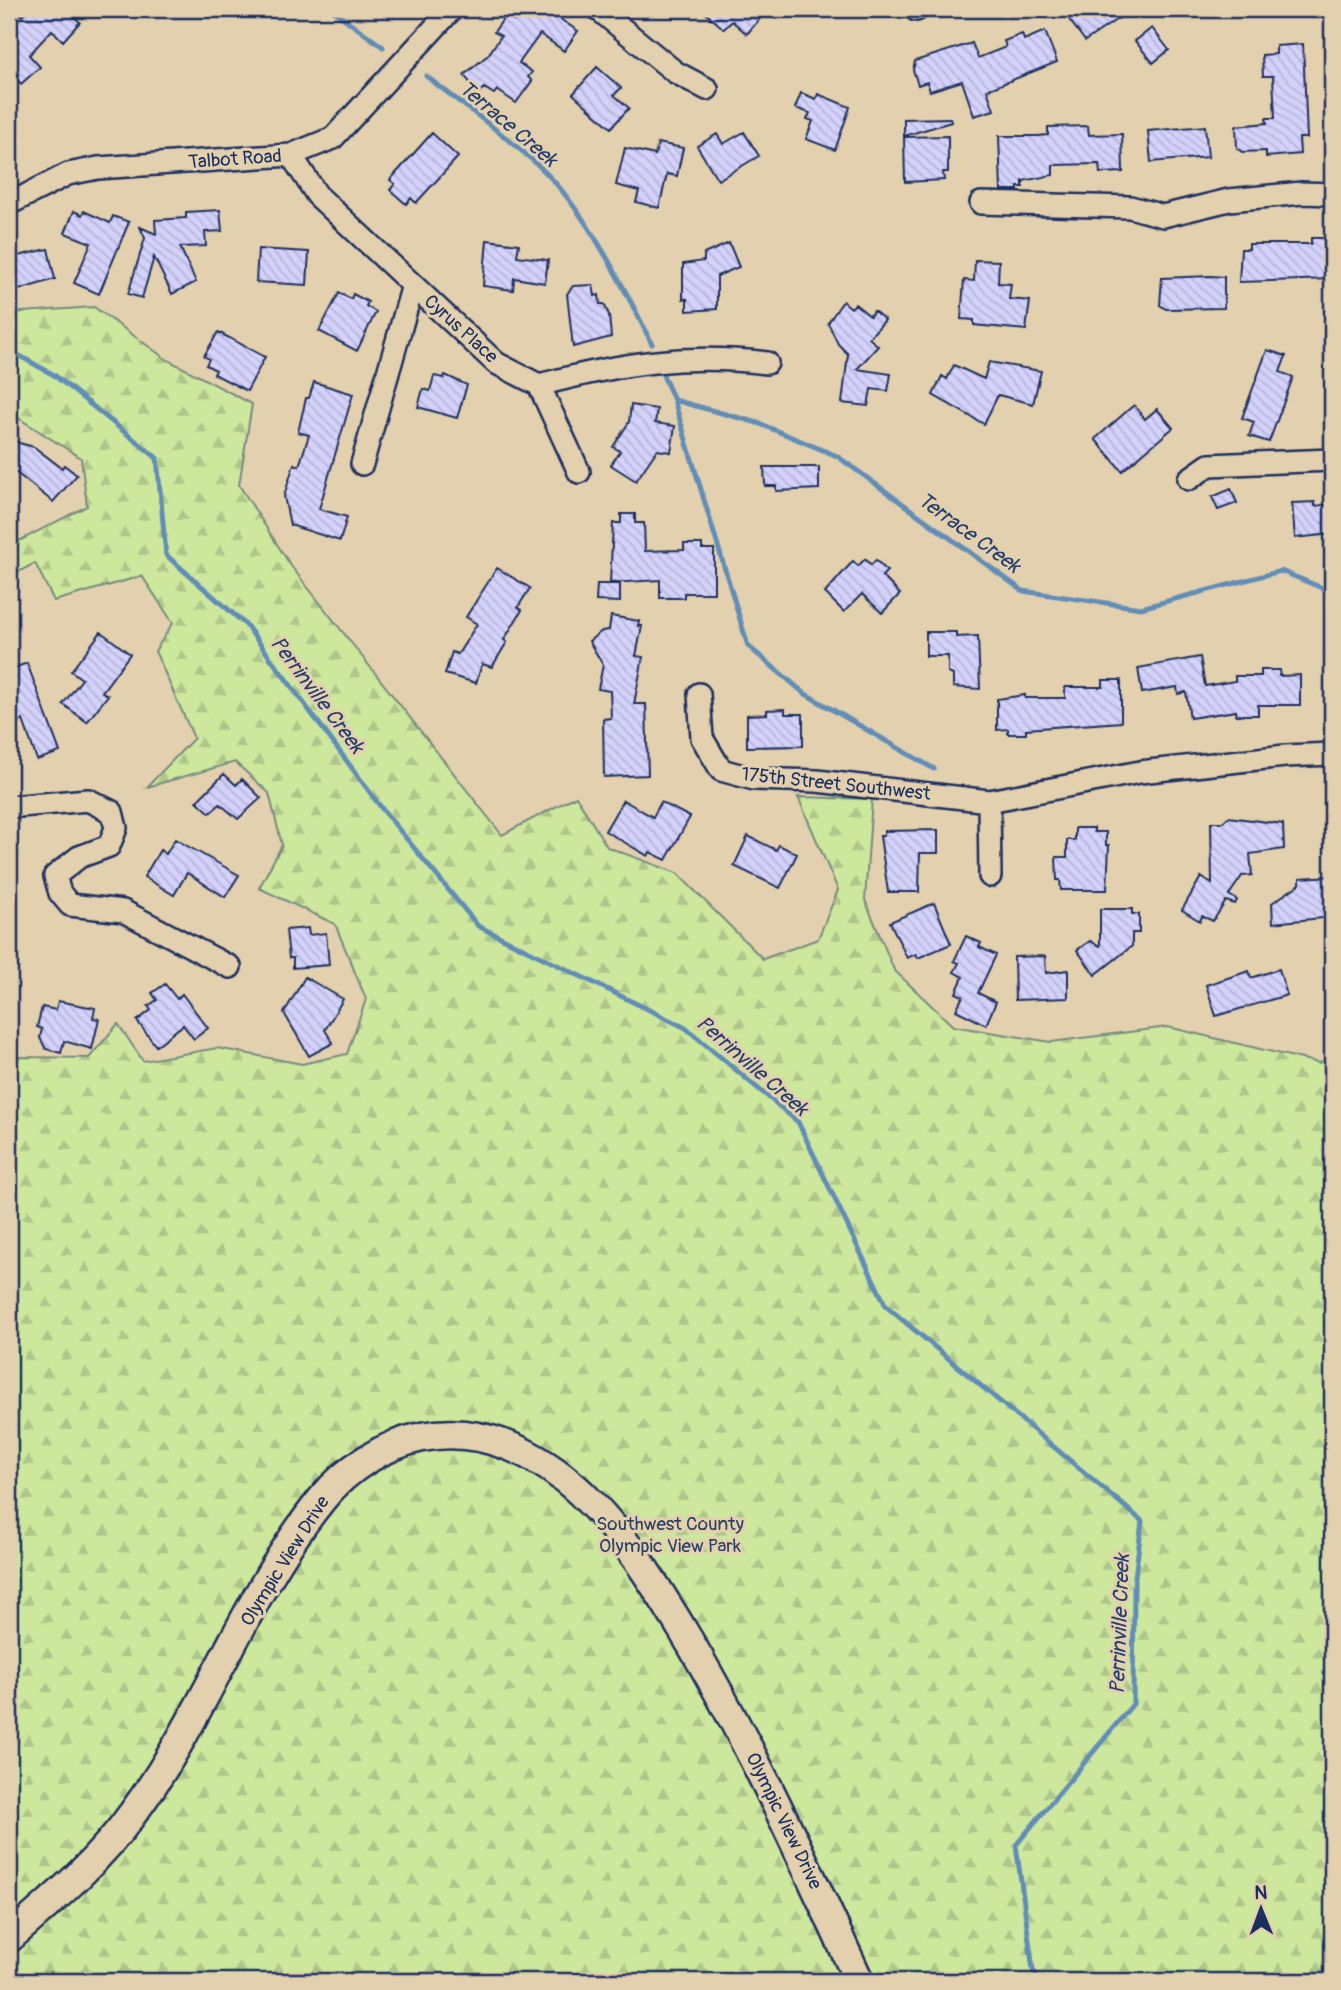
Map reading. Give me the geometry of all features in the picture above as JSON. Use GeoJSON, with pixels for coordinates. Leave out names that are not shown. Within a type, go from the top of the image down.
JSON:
{"type":"FeatureCollection","features":[{"type":"Feature","properties":{"kind":"main road","name":"Olympic View Drive"},"geometry":{"type":"LineString","coordinates":[[9,1938],[84,1870],[135,1811],[179,1742],[269,1580],[322,1499],[338,1482],[371,1457],[415,1438],[456,1433],[503,1443],[541,1462],[580,1492],[618,1534],[665,1601],[726,1704],[780,1810],[859,1981]]}},
{"type":"Feature","properties":{"kind":"street","name":"Talbot Road"},"geometry":{"type":"LineString","coordinates":[[9,204],[68,174],[98,168],[291,155],[333,138],[452,9]]}},
{"type":"Feature","properties":{"kind":"street"},"geometry":{"type":"LineString","coordinates":[[598,9],[675,72],[707,89]]}},
{"type":"Feature","properties":{"kind":"street","name":"Cyrus Place"},"geometry":{"type":"LineString","coordinates":[[291,155],[317,195],[496,363],[539,385]]}},
{"type":"Feature","properties":{"kind":"street"},"geometry":{"type":"LineString","coordinates":[[981,203],[1130,207],[1163,216],[1251,197],[1332,194]]}},
{"type":"Feature","properties":{"kind":"street"},"geometry":{"type":"LineString","coordinates":[[362,464],[413,285]]}},
{"type":"Feature","properties":{"kind":"street"},"geometry":{"type":"LineString","coordinates":[[579,472],[539,385],[612,366],[667,360],[731,359],[767,363]]}},
{"type":"Feature","properties":{"kind":"street"},"geometry":{"type":"LineString","coordinates":[[1189,479],[1209,465],[1332,460]]}},
{"type":"Feature","properties":{"kind":"street","name":"175th Street Southwest"},"geometry":{"type":"LineString","coordinates":[[699,694],[702,737],[721,770],[754,779],[817,781],[989,801],[1140,772],[1285,755],[1332,754]]}},
{"type":"Feature","properties":{"kind":"street"},"geometry":{"type":"LineString","coordinates":[[9,807],[88,800],[112,812],[116,828],[109,846],[79,858],[55,876],[60,893],[70,905],[122,911],[230,967]]}},
{"type":"Feature","properties":{"kind":"street"},"geometry":{"type":"LineString","coordinates":[[989,801],[990,876]]}},
{"type":"Feature","properties":{"kind":"green space","name":"Southwest County Olympic View Park"},"geometry":{"type":"Polygon","coordinates":[[[94,307],[166,359],[252,404],[239,485],[291,566],[502,835],[576,796],[607,847],[677,873],[763,959],[818,939],[838,890],[798,797],[872,799],[865,900],[894,970],[953,1026],[1051,1042],[1168,1027],[1319,1063],[1332,1057],[1332,1981],[9,1981],[9,1064],[19,1057],[89,1058],[118,1024],[143,1061],[217,1048],[302,1064],[347,1054],[366,999],[335,924],[259,888],[282,845],[269,793],[235,762],[147,787],[194,738],[155,651],[173,623],[142,576],[54,601],[35,563],[9,577],[9,546],[87,506],[81,458],[9,412],[9,313],[94,307]]]}},
{"type":"Feature","properties":{"kind":"building"},"geometry":{"type":"Polygon","coordinates":[[[29,9],[65,9],[80,22],[63,41],[52,30],[29,55],[40,67],[21,84],[9,71],[9,22],[18,12],[22,16],[29,9]]]}},
{"type":"Feature","properties":{"kind":"building"},"geometry":{"type":"Polygon","coordinates":[[[522,9],[559,9],[554,15],[578,31],[564,51],[540,34],[519,63],[532,72],[528,77],[532,81],[516,103],[497,90],[494,94],[484,88],[478,93],[464,75],[488,55],[501,36],[494,32],[506,15],[514,21],[522,9]]]}},
{"type":"Feature","properties":{"kind":"building"},"geometry":{"type":"Polygon","coordinates":[[[701,9],[768,9],[747,34],[732,21],[724,29],[701,9]]]}},
{"type":"Feature","properties":{"kind":"building"},"geometry":{"type":"Polygon","coordinates":[[[1081,9],[1132,9],[1085,41],[1068,18],[1081,9]]]}},
{"type":"Feature","properties":{"kind":"building"},"geometry":{"type":"Polygon","coordinates":[[[1152,28],[1169,50],[1153,63],[1135,41],[1152,28]]]}},
{"type":"Feature","properties":{"kind":"building"},"geometry":{"type":"Polygon","coordinates":[[[1045,31],[1057,62],[987,90],[994,110],[974,116],[962,81],[930,91],[927,82],[918,85],[913,70],[915,61],[972,43],[978,58],[1006,47],[1004,41],[1022,34],[1024,40],[1045,31]]]}},
{"type":"Feature","properties":{"kind":"building"},"geometry":{"type":"Polygon","coordinates":[[[1303,44],[1307,138],[1299,138],[1300,154],[1266,157],[1266,151],[1242,152],[1237,148],[1236,126],[1267,123],[1266,118],[1275,118],[1273,76],[1263,76],[1262,55],[1276,54],[1276,46],[1303,44]]]}},
{"type":"Feature","properties":{"kind":"building"},"geometry":{"type":"Polygon","coordinates":[[[597,67],[621,88],[614,95],[629,108],[611,128],[573,94],[597,67]]]}},
{"type":"Feature","properties":{"kind":"building"},"geometry":{"type":"Polygon","coordinates":[[[801,93],[816,99],[818,94],[850,107],[835,150],[806,139],[813,121],[807,119],[810,113],[795,108],[801,93]]]}},
{"type":"Feature","properties":{"kind":"building"},"geometry":{"type":"Polygon","coordinates":[[[950,118],[951,122],[904,136],[904,119],[950,118]]]}},
{"type":"Feature","properties":{"kind":"building"},"geometry":{"type":"Polygon","coordinates":[[[1088,126],[1089,135],[1122,134],[1123,172],[1100,173],[1099,164],[1053,165],[1053,175],[1023,181],[1023,187],[1018,187],[1018,190],[1001,190],[999,136],[1048,135],[1048,127],[1088,126]]]}},
{"type":"Feature","properties":{"kind":"building"},"geometry":{"type":"Polygon","coordinates":[[[1205,126],[1208,157],[1151,162],[1148,131],[1205,126]]]}},
{"type":"Feature","properties":{"kind":"building"},"geometry":{"type":"Polygon","coordinates":[[[744,132],[759,156],[718,180],[697,146],[717,134],[723,144],[744,132]]]}},
{"type":"Feature","properties":{"kind":"building"},"geometry":{"type":"Polygon","coordinates":[[[432,133],[458,157],[416,203],[411,198],[406,204],[390,190],[395,184],[390,180],[432,133]]]}},
{"type":"Feature","properties":{"kind":"building"},"geometry":{"type":"Polygon","coordinates":[[[948,136],[948,172],[943,172],[944,180],[905,182],[904,137],[948,136]]]}},
{"type":"Feature","properties":{"kind":"building"},"geometry":{"type":"Polygon","coordinates":[[[658,143],[683,148],[677,176],[667,174],[659,208],[636,202],[639,191],[616,185],[625,148],[655,155],[658,143]]]}},
{"type":"Feature","properties":{"kind":"building"},"geometry":{"type":"Polygon","coordinates":[[[220,210],[222,231],[205,232],[206,246],[180,247],[196,282],[172,294],[154,257],[142,298],[128,294],[145,238],[140,227],[156,234],[155,220],[186,218],[186,212],[220,210]]]}},
{"type":"Feature","properties":{"kind":"building"},"geometry":{"type":"Polygon","coordinates":[[[74,211],[82,215],[84,211],[110,223],[113,216],[129,222],[99,294],[74,283],[91,243],[65,233],[74,211]]]}},
{"type":"Feature","properties":{"kind":"building"},"geometry":{"type":"Polygon","coordinates":[[[1311,238],[1329,238],[1332,241],[1332,279],[1239,282],[1241,249],[1249,249],[1249,244],[1311,244],[1311,238]]]}},
{"type":"Feature","properties":{"kind":"building"},"geometry":{"type":"Polygon","coordinates":[[[487,240],[519,244],[517,256],[548,260],[545,283],[514,278],[513,290],[483,286],[487,240]]]}},
{"type":"Feature","properties":{"kind":"building"},"geometry":{"type":"Polygon","coordinates":[[[729,243],[739,267],[717,276],[717,309],[687,311],[687,299],[683,299],[683,264],[704,261],[704,254],[729,243]]]}},
{"type":"Feature","properties":{"kind":"building"},"geometry":{"type":"Polygon","coordinates":[[[48,249],[55,279],[9,293],[9,258],[48,249]]]}},
{"type":"Feature","properties":{"kind":"building"},"geometry":{"type":"Polygon","coordinates":[[[258,249],[309,252],[307,285],[256,282],[258,249]]]}},
{"type":"Feature","properties":{"kind":"building"},"geometry":{"type":"Polygon","coordinates":[[[975,260],[999,261],[998,283],[1011,284],[1009,299],[1030,301],[1026,330],[974,325],[974,320],[961,319],[964,280],[974,281],[975,260]]]}},
{"type":"Feature","properties":{"kind":"building"},"geometry":{"type":"Polygon","coordinates":[[[1224,277],[1224,308],[1166,309],[1160,305],[1162,278],[1224,277]]]}},
{"type":"Feature","properties":{"kind":"building"},"geometry":{"type":"Polygon","coordinates":[[[593,285],[595,296],[599,295],[600,304],[604,304],[609,315],[611,337],[573,347],[567,294],[573,286],[593,285]]]}},
{"type":"Feature","properties":{"kind":"building"},"geometry":{"type":"Polygon","coordinates":[[[339,293],[351,299],[353,294],[368,302],[366,306],[376,312],[357,351],[319,331],[339,293]]]}},
{"type":"Feature","properties":{"kind":"building"},"geometry":{"type":"Polygon","coordinates":[[[843,301],[851,308],[855,304],[870,316],[874,311],[885,320],[869,338],[878,346],[857,369],[891,374],[888,391],[871,389],[868,406],[842,403],[848,354],[838,344],[828,323],[843,301]]]}},
{"type":"Feature","properties":{"kind":"building"},"geometry":{"type":"Polygon","coordinates":[[[218,332],[265,357],[247,391],[214,374],[216,370],[206,365],[209,359],[204,356],[218,332]]]}},
{"type":"Feature","properties":{"kind":"building"},"geometry":{"type":"Polygon","coordinates":[[[1267,350],[1286,356],[1280,372],[1293,377],[1269,442],[1249,436],[1254,422],[1242,418],[1267,350]]]}},
{"type":"Feature","properties":{"kind":"building"},"geometry":{"type":"Polygon","coordinates":[[[989,362],[1041,371],[1033,404],[998,395],[984,424],[933,395],[942,376],[947,379],[954,365],[984,379],[989,362]]]}},
{"type":"Feature","properties":{"kind":"building"},"geometry":{"type":"Polygon","coordinates":[[[445,375],[467,385],[457,418],[418,407],[423,389],[430,391],[434,376],[444,378],[445,375]]]}},
{"type":"Feature","properties":{"kind":"building"},"geometry":{"type":"Polygon","coordinates":[[[314,382],[353,394],[319,509],[347,517],[340,541],[290,525],[284,496],[294,464],[299,466],[309,435],[298,432],[306,398],[309,398],[314,382]]]}},
{"type":"Feature","properties":{"kind":"building"},"geometry":{"type":"Polygon","coordinates":[[[631,405],[657,409],[655,423],[675,426],[671,452],[657,450],[636,481],[611,465],[620,451],[613,447],[629,422],[631,405]]]}},
{"type":"Feature","properties":{"kind":"building"},"geometry":{"type":"Polygon","coordinates":[[[1134,405],[1145,419],[1157,409],[1173,428],[1122,471],[1095,439],[1134,405]]]}},
{"type":"Feature","properties":{"kind":"building"},"geometry":{"type":"Polygon","coordinates":[[[9,435],[19,443],[34,447],[62,468],[64,465],[77,475],[53,502],[9,467],[9,435]]]}},
{"type":"Feature","properties":{"kind":"building"},"geometry":{"type":"Polygon","coordinates":[[[764,467],[819,467],[819,489],[776,491],[776,486],[765,486],[764,467]]]}},
{"type":"Feature","properties":{"kind":"building"},"geometry":{"type":"Polygon","coordinates":[[[1231,489],[1237,503],[1218,510],[1212,497],[1231,489]]]}},
{"type":"Feature","properties":{"kind":"building"},"geometry":{"type":"Polygon","coordinates":[[[1315,502],[1315,506],[1332,504],[1332,534],[1295,538],[1292,503],[1315,502]]]}},
{"type":"Feature","properties":{"kind":"building"},"geometry":{"type":"Polygon","coordinates":[[[621,514],[635,514],[635,523],[644,523],[645,551],[684,550],[684,544],[702,544],[702,549],[714,549],[714,593],[684,593],[684,598],[660,598],[660,580],[610,583],[613,523],[621,523],[621,514]]]}},
{"type":"Feature","properties":{"kind":"building"},"geometry":{"type":"Polygon","coordinates":[[[865,559],[871,565],[876,560],[887,571],[882,576],[900,594],[882,613],[862,594],[844,612],[825,593],[853,561],[858,566],[865,559]]]}},
{"type":"Feature","properties":{"kind":"building"},"geometry":{"type":"Polygon","coordinates":[[[497,568],[530,588],[518,607],[522,610],[504,640],[507,642],[492,667],[482,664],[476,683],[445,674],[452,652],[458,654],[477,624],[466,617],[497,568]]]}},
{"type":"Feature","properties":{"kind":"building"},"geometry":{"type":"Polygon","coordinates":[[[597,584],[620,584],[620,602],[596,601],[597,584]]]}},
{"type":"Feature","properties":{"kind":"building"},"geometry":{"type":"Polygon","coordinates":[[[611,616],[639,621],[638,626],[642,626],[636,656],[643,657],[634,704],[646,704],[648,775],[604,777],[603,719],[611,718],[610,691],[598,689],[603,665],[589,641],[602,631],[609,630],[611,616]]]}},
{"type":"Feature","properties":{"kind":"building"},"geometry":{"type":"Polygon","coordinates":[[[101,632],[130,654],[102,692],[108,695],[87,722],[63,704],[82,679],[71,671],[101,632]]]}},
{"type":"Feature","properties":{"kind":"building"},"geometry":{"type":"Polygon","coordinates":[[[926,632],[956,632],[956,637],[978,636],[980,689],[953,687],[953,675],[948,673],[948,656],[926,656],[926,632]]]}},
{"type":"Feature","properties":{"kind":"building"},"geometry":{"type":"Polygon","coordinates":[[[1200,657],[1205,686],[1235,681],[1235,676],[1261,676],[1261,670],[1280,670],[1279,676],[1300,675],[1300,705],[1258,705],[1258,715],[1236,715],[1236,711],[1190,718],[1186,692],[1178,694],[1177,687],[1142,693],[1138,668],[1200,657]]]}},
{"type":"Feature","properties":{"kind":"building"},"geometry":{"type":"Polygon","coordinates":[[[27,663],[60,752],[37,760],[23,720],[9,725],[9,670],[27,663]]]}},
{"type":"Feature","properties":{"kind":"building"},"geometry":{"type":"Polygon","coordinates":[[[1103,680],[1121,680],[1121,722],[1026,729],[1026,734],[1008,734],[1008,729],[997,730],[997,699],[1025,695],[1025,698],[1065,698],[1065,687],[1103,687],[1103,680]]]}},
{"type":"Feature","properties":{"kind":"building"},"geometry":{"type":"Polygon","coordinates":[[[785,709],[785,714],[803,714],[803,746],[747,747],[747,715],[767,714],[767,710],[785,709]]]}},
{"type":"Feature","properties":{"kind":"building"},"geometry":{"type":"Polygon","coordinates":[[[224,774],[236,785],[242,779],[261,798],[238,819],[220,804],[210,813],[197,801],[224,774]]]}},
{"type":"Feature","properties":{"kind":"building"},"geometry":{"type":"Polygon","coordinates":[[[623,800],[653,817],[661,802],[690,817],[666,860],[650,852],[648,856],[605,831],[623,800]]]}},
{"type":"Feature","properties":{"kind":"building"},"geometry":{"type":"Polygon","coordinates":[[[1228,817],[1283,824],[1284,849],[1250,854],[1252,875],[1242,876],[1229,895],[1237,900],[1235,904],[1226,901],[1213,921],[1202,916],[1200,921],[1182,910],[1201,877],[1212,884],[1211,822],[1223,822],[1228,817]]]}},
{"type":"Feature","properties":{"kind":"building"},"geometry":{"type":"Polygon","coordinates":[[[1075,828],[1094,828],[1094,832],[1106,832],[1106,845],[1109,845],[1107,890],[1061,890],[1060,880],[1057,880],[1056,857],[1067,857],[1067,840],[1075,840],[1075,828]]]}},
{"type":"Feature","properties":{"kind":"building"},"geometry":{"type":"Polygon","coordinates":[[[938,830],[938,853],[920,853],[919,892],[888,892],[880,836],[884,836],[884,831],[938,830]]]}},
{"type":"Feature","properties":{"kind":"building"},"geometry":{"type":"Polygon","coordinates":[[[748,836],[776,850],[779,845],[797,854],[780,888],[734,866],[748,836]]]}},
{"type":"Feature","properties":{"kind":"building"},"geometry":{"type":"Polygon","coordinates":[[[175,839],[239,875],[225,897],[187,873],[174,895],[144,877],[160,850],[166,854],[175,839]]]}},
{"type":"Feature","properties":{"kind":"building"},"geometry":{"type":"Polygon","coordinates":[[[1332,876],[1332,917],[1273,923],[1272,903],[1300,884],[1300,878],[1332,876]]]}},
{"type":"Feature","properties":{"kind":"building"},"geometry":{"type":"Polygon","coordinates":[[[934,903],[951,944],[918,958],[916,954],[907,958],[890,922],[934,903]]]}},
{"type":"Feature","properties":{"kind":"building"},"geometry":{"type":"Polygon","coordinates":[[[1100,909],[1132,909],[1132,914],[1139,914],[1139,933],[1132,933],[1132,946],[1095,975],[1077,950],[1090,941],[1100,946],[1100,909]]]}},
{"type":"Feature","properties":{"kind":"building"},"geometry":{"type":"Polygon","coordinates":[[[308,928],[309,935],[326,933],[329,965],[293,968],[293,958],[289,958],[286,930],[308,928]]]}},
{"type":"Feature","properties":{"kind":"building"},"geometry":{"type":"Polygon","coordinates":[[[966,936],[981,943],[979,947],[996,955],[978,993],[996,1002],[986,1025],[956,1010],[963,996],[956,993],[963,977],[954,972],[959,963],[954,961],[966,936]]]}},
{"type":"Feature","properties":{"kind":"building"},"geometry":{"type":"Polygon","coordinates":[[[1045,956],[1046,973],[1068,970],[1068,998],[1015,1000],[1014,957],[1045,956]]]}},
{"type":"Feature","properties":{"kind":"building"},"geometry":{"type":"Polygon","coordinates":[[[1279,969],[1287,995],[1216,1016],[1206,985],[1249,971],[1251,978],[1279,969]]]}},
{"type":"Feature","properties":{"kind":"building"},"geometry":{"type":"Polygon","coordinates":[[[305,977],[343,999],[325,1030],[333,1043],[309,1056],[284,1013],[305,977]]]}},
{"type":"Feature","properties":{"kind":"building"},"geometry":{"type":"Polygon","coordinates":[[[165,984],[177,999],[182,994],[208,1028],[194,1039],[183,1025],[156,1046],[137,1021],[151,1010],[148,1006],[157,1000],[152,993],[165,984]]]}},
{"type":"Feature","properties":{"kind":"building"},"geometry":{"type":"Polygon","coordinates":[[[58,1001],[95,1008],[93,1018],[99,1019],[92,1049],[64,1041],[61,1053],[46,1049],[40,1038],[42,1029],[37,1027],[42,1007],[56,1010],[58,1001]]]}},
{"type":"Feature","properties":{"kind":"waterway","name":"Terrace Creek"},"geometry":{"type":"LineString","coordinates":[[331,9],[383,47]]}},
{"type":"Feature","properties":{"kind":"waterway","name":"Terrace Creek"},"geometry":{"type":"LineString","coordinates":[[426,76],[513,143],[557,184],[603,251],[652,344]]}},
{"type":"Feature","properties":{"kind":"waterway","name":"Perrinville Creek"},"geometry":{"type":"LineString","coordinates":[[9,350],[54,375],[157,458],[166,555],[246,625],[383,810],[478,926],[686,1028],[798,1122],[886,1306],[1142,1521],[1134,1585],[1133,1704],[1016,1845],[1033,1970],[1040,1981]]}},
{"type":"Feature","properties":{"kind":"waterway","name":"Terrace Creek"},"geometry":{"type":"LineString","coordinates":[[662,373],[674,400],[758,423],[837,456],[1023,591],[1141,608],[1281,571],[1332,592]]}},
{"type":"Feature","properties":{"kind":"waterway"},"geometry":{"type":"LineString","coordinates":[[674,400],[748,646],[804,693],[934,769]]}}]}
